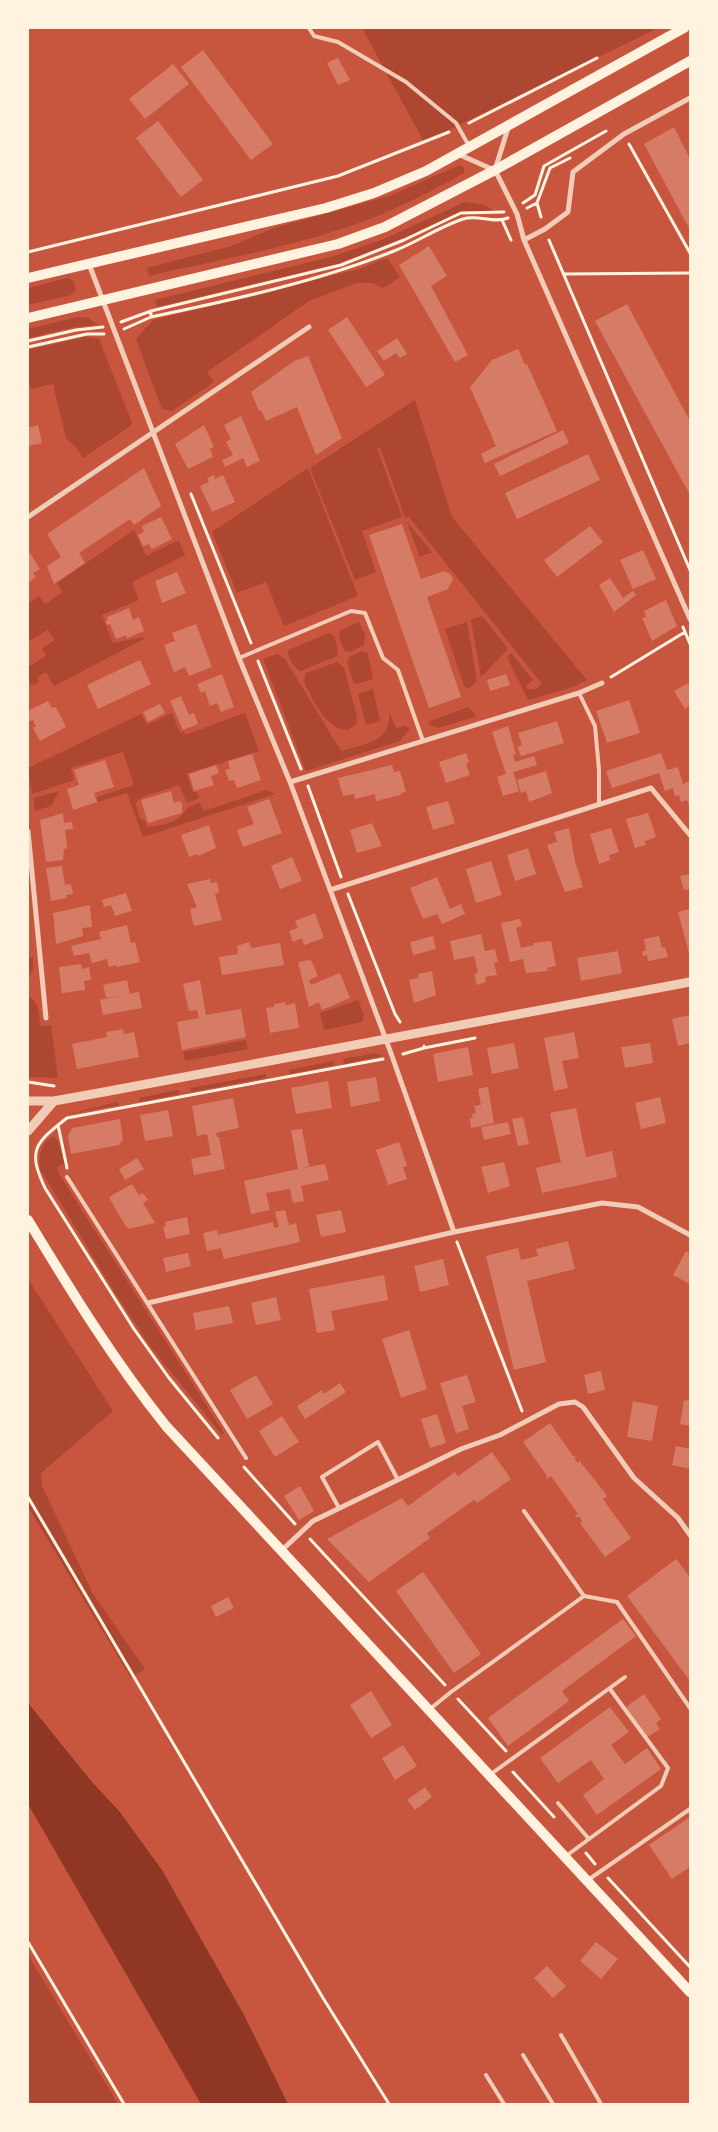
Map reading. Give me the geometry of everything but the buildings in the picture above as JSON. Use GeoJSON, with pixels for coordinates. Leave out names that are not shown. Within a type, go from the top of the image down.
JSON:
{"type":"FeatureCollection","features":[{"type":"Feature","properties":{"kind":"main road"},"geometry":{"type":"LineString","coordinates":[[28,278],[326,208],[374,193],[426,171],[684,28]]}},
{"type":"Feature","properties":{"kind":"main road"},"geometry":{"type":"LineString","coordinates":[[28,318],[100,299],[338,244],[385,227],[494,170],[690,61]]}},
{"type":"Feature","properties":{"kind":"main road"},"geometry":{"type":"LineString","coordinates":[[28,1220],[83,1311],[135,1386],[202,1468],[690,1992]]}},
{"type":"Feature","properties":{"kind":"street"},"geometry":{"type":"LineString","coordinates":[[524,240],[545,229],[568,212],[573,172],[624,134],[690,98]]}},
{"type":"Feature","properties":{"kind":"street"},"geometry":{"type":"LineString","coordinates":[[494,170],[508,126]]}},
{"type":"Feature","properties":{"kind":"street"},"geometry":{"type":"LineString","coordinates":[[456,154],[494,170],[517,214],[524,240],[690,619]]}},
{"type":"Feature","properties":{"kind":"street"},"geometry":{"type":"LineString","coordinates":[[88,264],[239,658],[290,782],[386,1040],[454,1232]]}},
{"type":"Feature","properties":{"kind":"street"},"geometry":{"type":"LineString","coordinates":[[28,517],[309,327]]}},
{"type":"Feature","properties":{"kind":"street"},"geometry":{"type":"LineString","coordinates":[[290,782],[579,693],[602,683]]}},
{"type":"Feature","properties":{"kind":"street"},"geometry":{"type":"LineString","coordinates":[[330,890],[652,788],[690,835]]}},
{"type":"Feature","properties":{"kind":"street"},"geometry":{"type":"LineString","coordinates":[[28,830],[44,980],[46,1018]]}},
{"type":"Feature","properties":{"kind":"street"},"geometry":{"type":"LineString","coordinates":[[28,1101],[54,1101],[690,982]]}},
{"type":"Feature","properties":{"kind":"street"},"geometry":{"type":"LineString","coordinates":[[28,1130],[54,1101]]}},
{"type":"Feature","properties":{"kind":"street"},"geometry":{"type":"LineString","coordinates":[[148,1303],[454,1232],[602,1203],[638,1207],[690,1235]]}},
{"type":"Feature","properties":{"kind":"street"},"geometry":{"type":"LineString","coordinates":[[280,1551],[313,1521],[461,1449],[500,1435],[559,1404],[575,1402],[583,1408],[634,1478],[678,1518],[690,1535]]}},
{"type":"Feature","properties":{"kind":"lane"},"geometry":{"type":"LineString","coordinates":[[309,28],[314,36],[338,42],[406,82],[459,128],[469,146]]}},
{"type":"Feature","properties":{"kind":"lane"},"geometry":{"type":"LineString","coordinates":[[239,658],[351,611],[365,613],[383,658],[398,670],[423,741]]}},
{"type":"Feature","properties":{"kind":"lane"},"geometry":{"type":"LineString","coordinates":[[579,693],[595,726],[600,770],[599,804]]}},
{"type":"Feature","properties":{"kind":"lane"},"geometry":{"type":"LineString","coordinates":[[67,1177],[246,1458]]}},
{"type":"Feature","properties":{"kind":"lane"},"geometry":{"type":"LineString","coordinates":[[339,1508],[322,1477],[378,1442],[398,1480]]}},
{"type":"Feature","properties":{"kind":"lane"},"geometry":{"type":"LineString","coordinates":[[524,1511],[584,1596],[617,1602],[690,1708]]}},
{"type":"Feature","properties":{"kind":"lane"},"geometry":{"type":"LineString","coordinates":[[428,1711],[451,1692],[584,1596]]}},
{"type":"Feature","properties":{"kind":"lane"},"geometry":{"type":"LineString","coordinates":[[489,1776],[625,1677]]}},
{"type":"Feature","properties":{"kind":"lane"},"geometry":{"type":"LineString","coordinates":[[564,1857],[661,1786],[668,1768],[610,1689]]}},
{"type":"Feature","properties":{"kind":"lane"},"geometry":{"type":"LineString","coordinates":[[558,1803],[589,1839]]}},
{"type":"Feature","properties":{"kind":"lane"},"geometry":{"type":"LineString","coordinates":[[587,1881],[690,1809]]}},
{"type":"Feature","properties":{"kind":"lane"},"geometry":{"type":"LineString","coordinates":[[561,2035],[601,2104]]}},
{"type":"Feature","properties":{"kind":"lane"},"geometry":{"type":"LineString","coordinates":[[523,2055],[553,2104]]}},
{"type":"Feature","properties":{"kind":"lane"},"geometry":{"type":"LineString","coordinates":[[486,2075],[504,2104]]}},
{"type":"Feature","properties":{"kind":"path"},"geometry":{"type":"LineString","coordinates":[[28,252],[338,176],[459,128],[606,54]]}},
{"type":"Feature","properties":{"kind":"path"},"geometry":{"type":"LineString","coordinates":[[624,134],[690,253]]}},
{"type":"Feature","properties":{"kind":"path"},"geometry":{"type":"LineString","coordinates":[[573,156],[550,168],[537,203],[545,229],[690,570]]}},
{"type":"Feature","properties":{"kind":"path"},"geometry":{"type":"LineString","coordinates":[[28,347],[87,334],[114,334],[151,316],[196,308],[349,268],[395,251],[465,218],[502,220],[537,203]]}},
{"type":"Feature","properties":{"kind":"path"},"geometry":{"type":"LineString","coordinates":[[564,274],[690,273]]}},
{"type":"Feature","properties":{"kind":"path"},"geometry":{"type":"LineString","coordinates":[[28,341],[110,324],[150,311],[151,316]]}},
{"type":"Feature","properties":{"kind":"path"},"geometry":{"type":"LineString","coordinates":[[125,328],[128,337]]}},
{"type":"Feature","properties":{"kind":"path"},"geometry":{"type":"LineString","coordinates":[[189,489],[395,1014],[399,1021],[404,1023]]}},
{"type":"Feature","properties":{"kind":"path"},"geometry":{"type":"LineString","coordinates":[[602,683],[685,632]]}},
{"type":"Feature","properties":{"kind":"path"},"geometry":{"type":"LineString","coordinates":[[220,1439],[168,1378],[134,1330],[44,1188],[35,1166],[34,1157],[43,1141],[67,1118],[382,1059]]}},
{"type":"Feature","properties":{"kind":"path"},"geometry":{"type":"LineString","coordinates":[[28,1082],[60,1087]]}},
{"type":"Feature","properties":{"kind":"path"},"geometry":{"type":"LineString","coordinates":[[58,1125],[67,1162],[67,1177]]}},
{"type":"Feature","properties":{"kind":"path"},"geometry":{"type":"LineString","coordinates":[[454,1232],[526,1421]]}},
{"type":"Feature","properties":{"kind":"path"},"geometry":{"type":"LineString","coordinates":[[238,1461],[513,1758]]}},
{"type":"Feature","properties":{"kind":"path"},"geometry":{"type":"LineString","coordinates":[[28,1497],[308,1973],[389,2104]]}},
{"type":"Feature","properties":{"kind":"path"},"geometry":{"type":"LineString","coordinates":[[506,1764],[560,1824]]}},
{"type":"Feature","properties":{"kind":"path"},"geometry":{"type":"LineString","coordinates":[[580,1846],[690,1967]]}},
{"type":"Feature","properties":{"kind":"path"},"geometry":{"type":"LineString","coordinates":[[28,1942],[124,2104]]}},
{"type":"Feature","properties":{"kind":"shaded area"},"geometry":{"type":"Polygon","coordinates":[[[362,28],[658,28],[424,142],[362,28]]]}},
{"type":"Feature","properties":{"kind":"shaded area"},"geometry":{"type":"Polygon","coordinates":[[[460,165],[464,168],[464,173],[410,202],[367,220],[277,247],[149,276],[147,268],[231,246],[274,228],[389,196],[460,165]]]}},
{"type":"Feature","properties":{"kind":"shaded area"},"geometry":{"type":"Polygon","coordinates":[[[465,202],[485,205],[496,212],[460,212],[394,243],[337,264],[157,307],[155,300],[334,256],[384,239],[465,202]]]}},
{"type":"Feature","properties":{"kind":"shaded area"},"geometry":{"type":"Polygon","coordinates":[[[387,258],[400,277],[383,288],[373,283],[357,283],[309,301],[207,372],[214,382],[172,411],[162,409],[136,339],[153,320],[359,269],[387,258]]]}},
{"type":"Feature","properties":{"kind":"shaded area"},"geometry":{"type":"Polygon","coordinates":[[[67,278],[73,280],[76,290],[71,295],[28,305],[28,288],[67,278]]]}},
{"type":"Feature","properties":{"kind":"shaded area"},"geometry":{"type":"Polygon","coordinates":[[[78,317],[88,318],[98,325],[75,327],[28,338],[28,329],[78,317]]]}},
{"type":"Feature","properties":{"kind":"shaded area"},"geometry":{"type":"Polygon","coordinates":[[[84,337],[99,339],[132,423],[129,427],[83,458],[76,447],[66,438],[53,384],[31,389],[28,381],[28,350],[84,337]]]}},
{"type":"Feature","properties":{"kind":"shaded area"},"geometry":{"type":"Polygon","coordinates":[[[415,400],[452,517],[587,680],[573,687],[528,700],[507,657],[511,653],[533,680],[526,686],[527,689],[536,689],[542,684],[409,517],[405,518],[380,447],[377,448],[402,517],[362,531],[376,572],[355,580],[310,468],[415,400]]]}},
{"type":"Feature","properties":{"kind":"shaded area"},"geometry":{"type":"Polygon","coordinates":[[[308,468],[358,596],[284,626],[266,582],[237,593],[212,532],[308,468]]]}},
{"type":"Feature","properties":{"kind":"shaded area"},"geometry":{"type":"Polygon","coordinates":[[[407,522],[432,552],[420,557],[407,522]]]}},
{"type":"Feature","properties":{"kind":"shaded area"},"geometry":{"type":"Polygon","coordinates":[[[134,530],[146,556],[179,540],[185,555],[132,582],[139,600],[102,615],[113,643],[143,637],[144,639],[54,686],[46,672],[37,677],[39,682],[31,686],[28,678],[28,667],[46,656],[42,648],[55,640],[48,630],[28,641],[28,604],[39,596],[45,604],[63,592],[57,583],[134,530]]]}},
{"type":"Feature","properties":{"kind":"shaded area"},"geometry":{"type":"Polygon","coordinates":[[[482,616],[508,649],[481,677],[471,620],[482,616]]]}},
{"type":"Feature","properties":{"kind":"shaded area"},"geometry":{"type":"Polygon","coordinates":[[[359,622],[365,634],[364,645],[350,652],[345,651],[339,638],[340,630],[359,622]]]}},
{"type":"Feature","properties":{"kind":"shaded area"},"geometry":{"type":"Polygon","coordinates":[[[467,622],[477,681],[469,689],[464,686],[445,629],[467,622]]]}},
{"type":"Feature","properties":{"kind":"shaded area"},"geometry":{"type":"Polygon","coordinates":[[[329,633],[334,636],[338,650],[337,656],[301,671],[294,665],[288,650],[329,633]]]}},
{"type":"Feature","properties":{"kind":"shaded area"},"geometry":{"type":"Polygon","coordinates":[[[362,651],[368,654],[373,679],[357,684],[353,682],[347,661],[351,656],[362,651]]]}},
{"type":"Feature","properties":{"kind":"shaded area"},"geometry":{"type":"Polygon","coordinates":[[[278,654],[285,659],[341,751],[368,743],[381,736],[389,722],[389,712],[396,728],[405,726],[410,728],[400,741],[306,771],[263,659],[278,654]]]}},
{"type":"Feature","properties":{"kind":"shaded area"},"geometry":{"type":"Polygon","coordinates":[[[337,662],[344,668],[357,716],[356,724],[348,730],[340,729],[327,719],[315,704],[304,681],[306,673],[337,662]]]}},
{"type":"Feature","properties":{"kind":"shaded area"},"geometry":{"type":"Polygon","coordinates":[[[373,689],[380,721],[366,725],[358,694],[373,689]]]}},
{"type":"Feature","properties":{"kind":"shaded area"},"geometry":{"type":"Polygon","coordinates":[[[468,707],[477,716],[438,728],[428,724],[430,721],[468,707]]]}},
{"type":"Feature","properties":{"kind":"shaded area"},"geometry":{"type":"Polygon","coordinates":[[[172,713],[180,733],[184,732],[185,735],[245,713],[259,751],[141,788],[187,774],[193,792],[197,792],[199,798],[187,803],[179,785],[142,797],[135,803],[140,819],[145,821],[147,827],[176,820],[188,807],[200,803],[204,811],[266,790],[275,794],[143,837],[127,793],[98,802],[97,797],[134,785],[123,752],[71,768],[74,780],[32,794],[28,768],[141,714],[147,725],[172,713]]]}},
{"type":"Feature","properties":{"kind":"shaded area"},"geometry":{"type":"Polygon","coordinates":[[[59,791],[51,806],[35,811],[33,798],[59,791]]]}},
{"type":"Feature","properties":{"kind":"shaded area"},"geometry":{"type":"Polygon","coordinates":[[[33,957],[33,970],[28,978],[28,958],[33,957]]]}},
{"type":"Feature","properties":{"kind":"shaded area"},"geometry":{"type":"Polygon","coordinates":[[[28,996],[37,1005],[40,1026],[51,1025],[58,1078],[28,1077],[28,996]]]}},
{"type":"Feature","properties":{"kind":"shaded area"},"geometry":{"type":"Polygon","coordinates":[[[358,1000],[364,1015],[362,1022],[324,1030],[320,1013],[358,1000]]]}},
{"type":"Feature","properties":{"kind":"shaded area"},"geometry":{"type":"Polygon","coordinates":[[[246,1040],[248,1049],[185,1061],[183,1052],[246,1040]]]}},
{"type":"Feature","properties":{"kind":"shaded area"},"geometry":{"type":"Polygon","coordinates":[[[375,1053],[382,1056],[344,1064],[343,1059],[375,1053]]]}},
{"type":"Feature","properties":{"kind":"shaded area"},"geometry":{"type":"Polygon","coordinates":[[[334,1061],[334,1065],[290,1074],[289,1070],[334,1061]]]}},
{"type":"Feature","properties":{"kind":"shaded area"},"geometry":{"type":"Polygon","coordinates":[[[266,1074],[266,1078],[191,1092],[191,1088],[266,1074]]]}},
{"type":"Feature","properties":{"kind":"shaded area"},"geometry":{"type":"Polygon","coordinates":[[[179,1090],[180,1094],[140,1102],[139,1098],[179,1090]]]}},
{"type":"Feature","properties":{"kind":"shaded area"},"geometry":{"type":"Polygon","coordinates":[[[117,1102],[119,1105],[64,1115],[117,1102]]]}},
{"type":"Feature","properties":{"kind":"shaded area"},"geometry":{"type":"Polygon","coordinates":[[[54,1136],[60,1145],[65,1164],[57,1167],[59,1174],[224,1433],[222,1435],[150,1346],[117,1296],[40,1169],[41,1150],[46,1142],[54,1136]]]}},
{"type":"Feature","properties":{"kind":"shaded area"},"geometry":{"type":"Polygon","coordinates":[[[28,1279],[113,1411],[41,1473],[42,1486],[93,1594],[145,1669],[131,1678],[28,1507],[28,1279]]]}},
{"type":"Feature","properties":{"kind":"shaded area"},"geometry":{"type":"Polygon","coordinates":[[[28,1703],[92,1782],[119,1811],[162,1870],[244,2015],[288,2104],[201,2104],[28,1804],[28,1703]]]}},
{"type":"Feature","properties":{"kind":"shaded area"},"geometry":{"type":"Polygon","coordinates":[[[28,1955],[118,2104],[28,2104],[28,1955]]]}}]}
